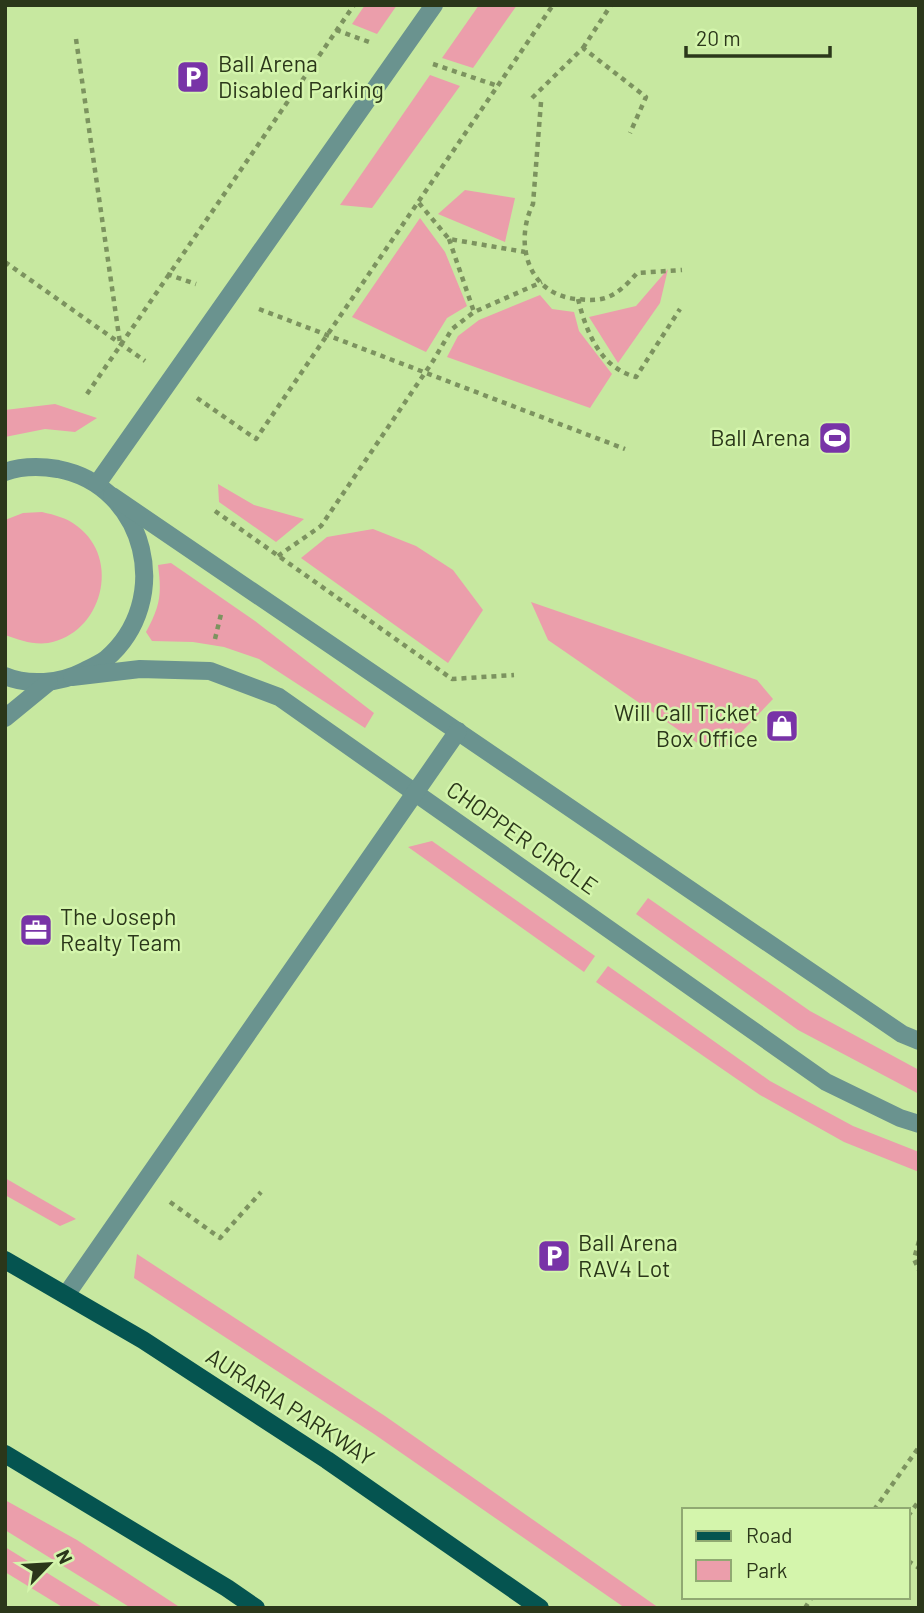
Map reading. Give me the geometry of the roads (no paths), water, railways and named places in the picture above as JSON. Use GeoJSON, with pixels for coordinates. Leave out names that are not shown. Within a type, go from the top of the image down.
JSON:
{"type":"FeatureCollection","features":[{"type":"Feature","properties":{"kind":"main road","name":"AURARIA PARKWAY"},"geometry":{"type":"LineString","coordinates":[[5,1260],[144,1340],[316,1452],[540,1608]]}},
{"type":"Feature","properties":{"kind":"main road"},"geometry":{"type":"LineString","coordinates":[[5,1454],[256,1608]]}},
{"type":"Feature","properties":{"kind":"street"},"geometry":{"type":"LineString","coordinates":[[97,484],[434,5]]}},
{"type":"Feature","properties":{"kind":"street"},"geometry":{"type":"LineString","coordinates":[[5,472],[43,466],[71,471],[97,484],[902,1034],[919,1041]]}},
{"type":"Feature","properties":{"kind":"street"},"geometry":{"type":"LineString","coordinates":[[5,676],[49,682],[72,677],[105,659],[129,632],[143,598],[145,561],[134,526],[112,496]]}},
{"type":"Feature","properties":{"kind":"street","name":"CHOPPER CIRCLE"},"geometry":{"type":"LineString","coordinates":[[72,677],[140,669],[210,671],[279,697],[826,1082],[900,1118],[919,1124]]}},
{"type":"Feature","properties":{"kind":"street"},"geometry":{"type":"LineString","coordinates":[[5,719],[49,682]]}},
{"type":"Feature","properties":{"kind":"street"},"geometry":{"type":"LineString","coordinates":[[66,1295],[458,731]]}},
{"type":"Feature","properties":{"kind":"place","name":"Ball Arena Disabled Parking"},"geometry":{"type":"Point","coordinates":[193,77]}},
{"type":"Feature","properties":{"kind":"place","name":"Ball Arena"},"geometry":{"type":"Point","coordinates":[835,438]}},
{"type":"Feature","properties":{"kind":"place","name":"Will Call Ticket Box Office"},"geometry":{"type":"Point","coordinates":[782,726]}},
{"type":"Feature","properties":{"kind":"place","name":"The Joseph Realty Team"},"geometry":{"type":"Point","coordinates":[36,930]}},
{"type":"Feature","properties":{"kind":"place","name":"Ball Arena RAV4 Lot"},"geometry":{"type":"Point","coordinates":[554,1256]}}]}
